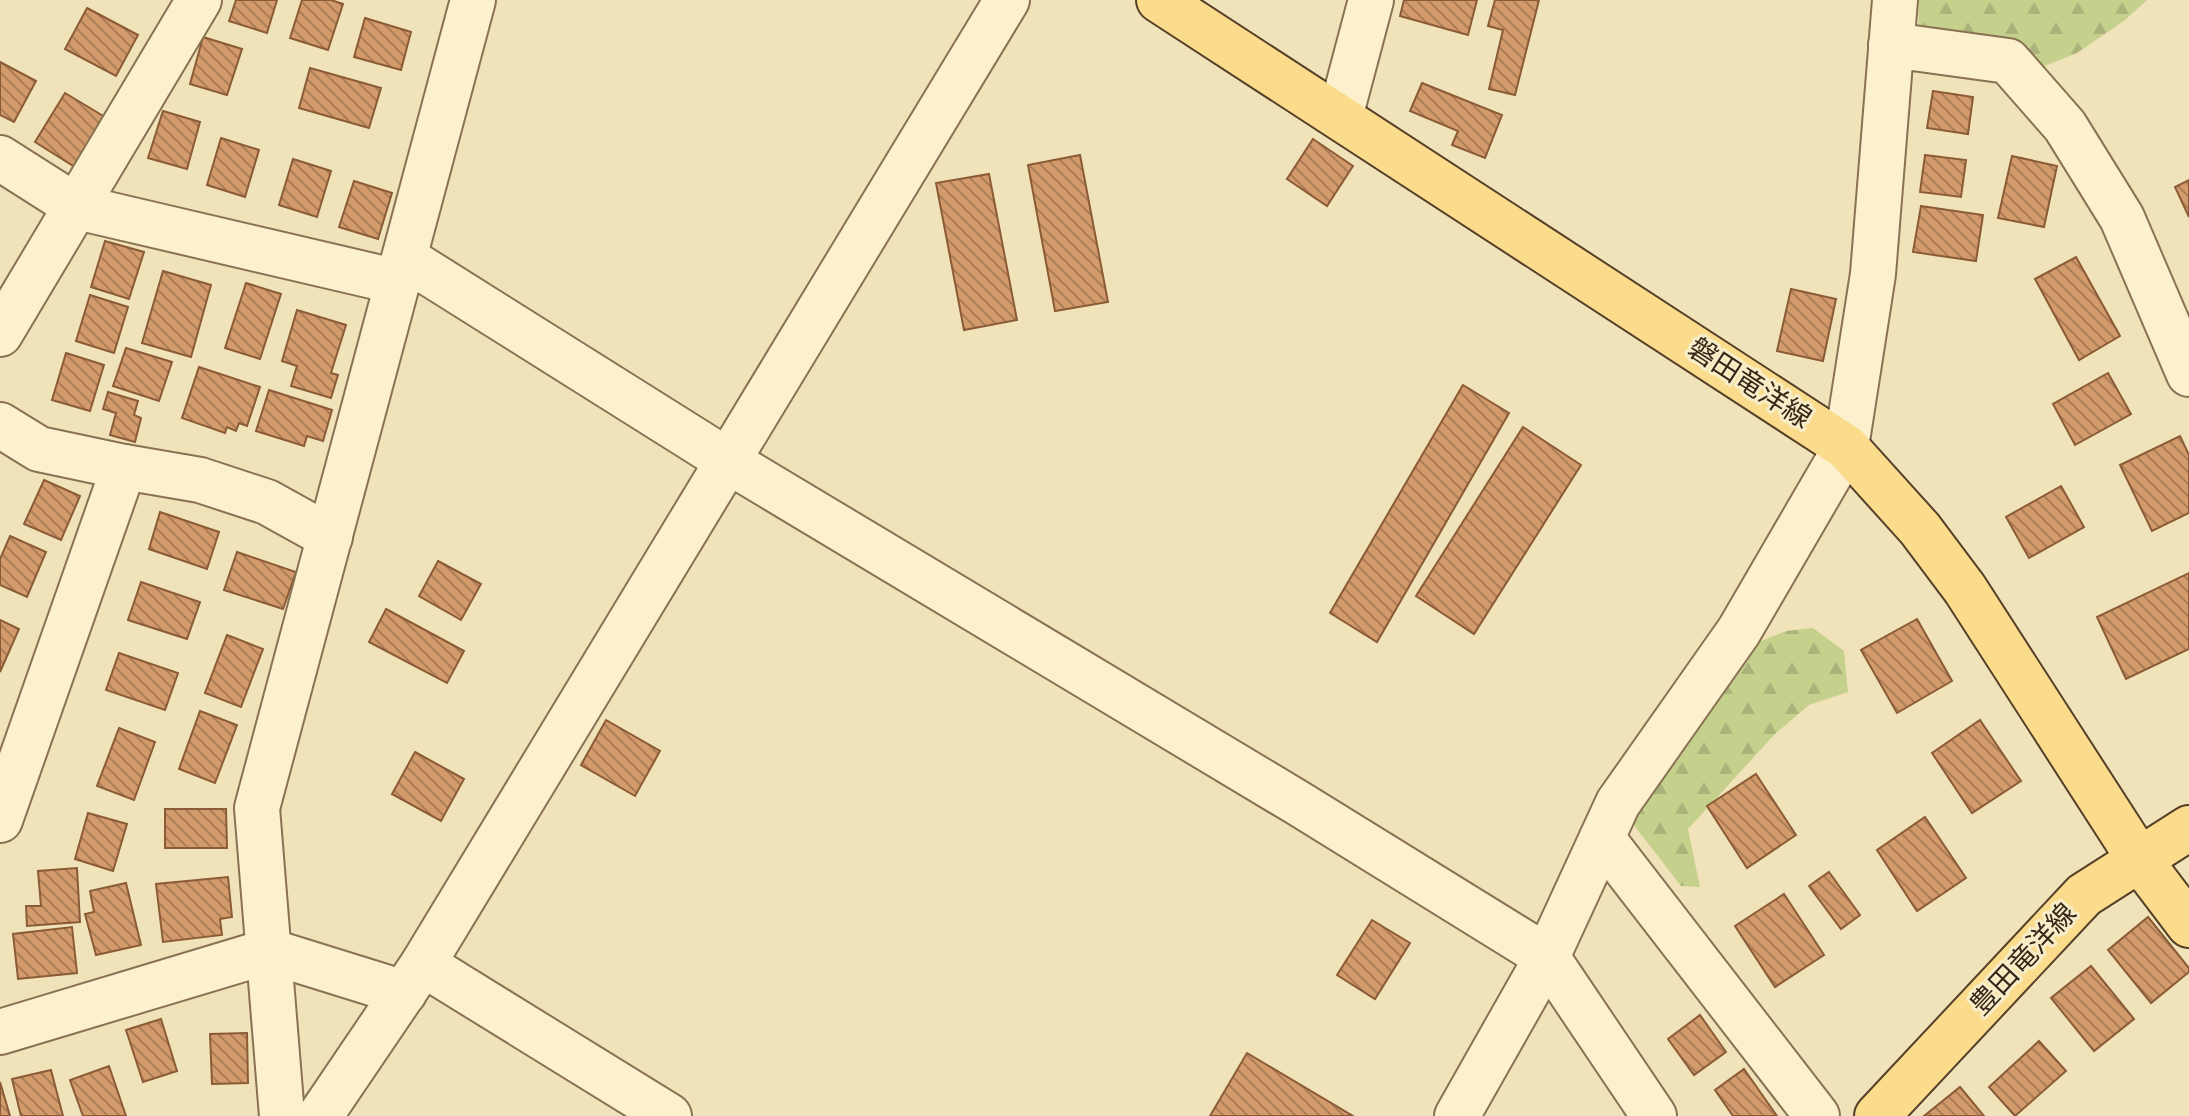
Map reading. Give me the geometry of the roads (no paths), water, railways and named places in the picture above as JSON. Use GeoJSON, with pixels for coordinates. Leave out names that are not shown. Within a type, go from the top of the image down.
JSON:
{"type":"FeatureCollection","features":[{"type":"Feature","properties":{"kind":"main road","name":"磐田竜洋線"},"geometry":{"type":"LineString","coordinates":[[1159,0],[1846,447],[1920,529],[1965,589],[2139,859],[2189,925]]}},
{"type":"Feature","properties":{"kind":"main road","name":"豊田竜洋線"},"geometry":{"type":"LineString","coordinates":[[1877,1116],[2084,895],[2189,828]]}},
{"type":"Feature","properties":{"kind":"street"},"geometry":{"type":"LineString","coordinates":[[0,334],[199,0]]}},
{"type":"Feature","properties":{"kind":"street"},"geometry":{"type":"LineString","coordinates":[[282,1116],[257,808],[473,0]]}},
{"type":"Feature","properties":{"kind":"street"},"geometry":{"type":"LineString","coordinates":[[320,1116],[413,978],[1007,0]]}},
{"type":"Feature","properties":{"kind":"street"},"geometry":{"type":"LineString","coordinates":[[1340,117],[1371,0]]}},
{"type":"Feature","properties":{"kind":"street"},"geometry":{"type":"LineString","coordinates":[[1457,1116],[1547,957],[1618,803],[1739,631],[1846,447],[1873,274],[1895,0]]}},
{"type":"Feature","properties":{"kind":"street"},"geometry":{"type":"LineString","coordinates":[[1891,45],[2008,61],[2065,126],[2122,218],[2189,374]]}},
{"type":"Feature","properties":{"kind":"street"},"geometry":{"type":"LineString","coordinates":[[0,158],[77,207],[401,270],[728,461],[1298,803],[1547,957],[1654,1116]]}},
{"type":"Feature","properties":{"kind":"street"},"geometry":{"type":"LineString","coordinates":[[0,425],[39,449],[200,480],[267,502],[330,537]]}},
{"type":"Feature","properties":{"kind":"street"},"geometry":{"type":"LineString","coordinates":[[0,820],[124,467]]}},
{"type":"Feature","properties":{"kind":"street"},"geometry":{"type":"LineString","coordinates":[[1602,838],[1817,1116]]}},
{"type":"Feature","properties":{"kind":"street"},"geometry":{"type":"LineString","coordinates":[[2,1026],[269,951],[413,978],[669,1116]]}}]}
